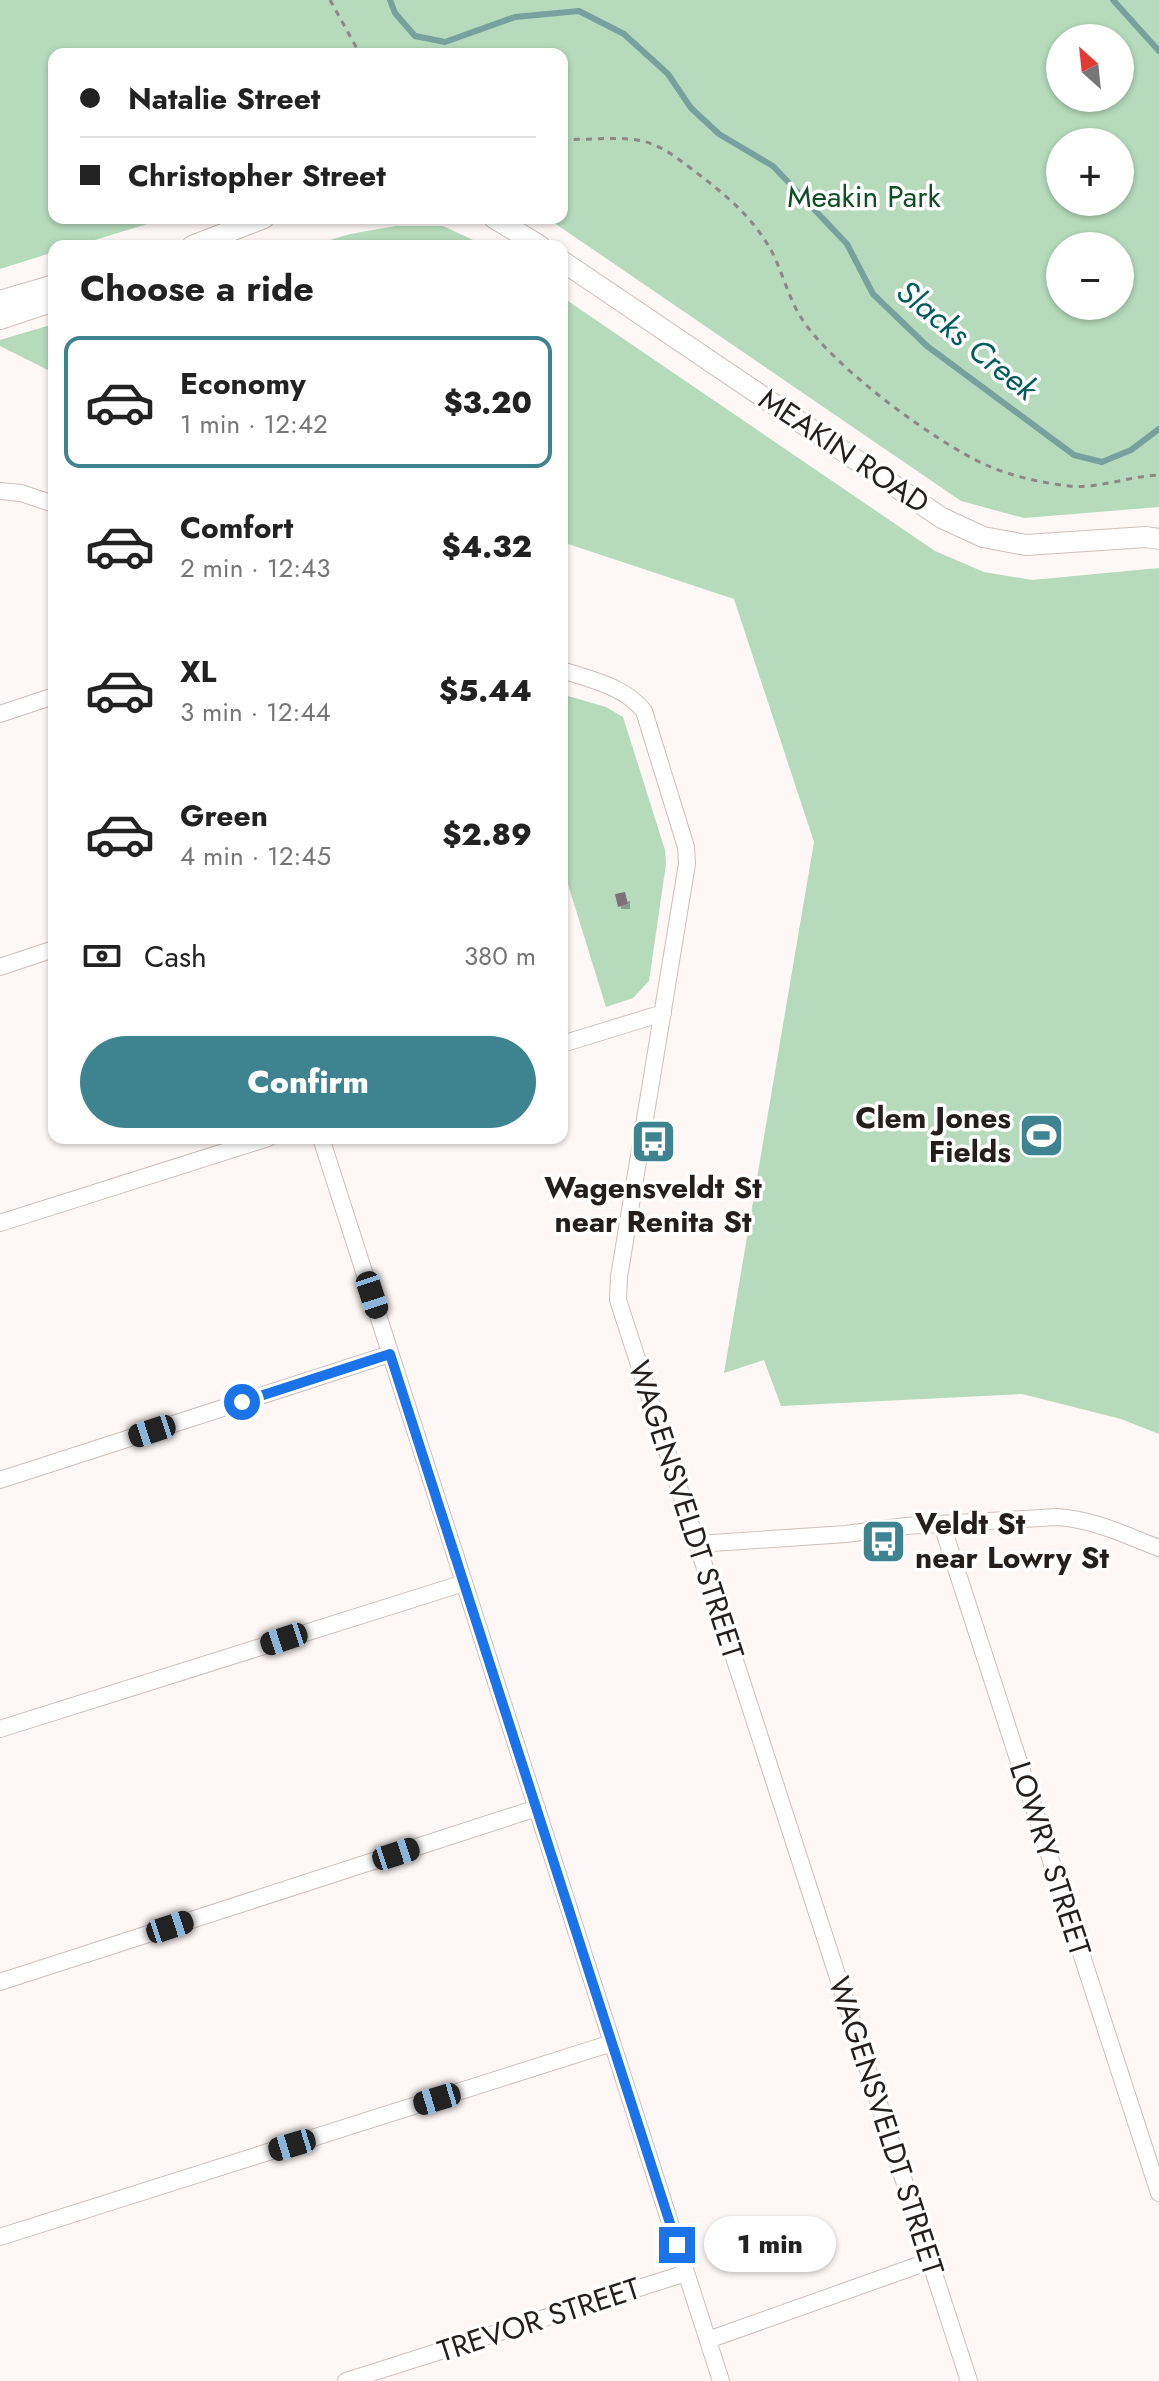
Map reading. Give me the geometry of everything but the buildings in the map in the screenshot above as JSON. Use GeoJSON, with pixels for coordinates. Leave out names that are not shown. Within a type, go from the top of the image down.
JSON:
{"type":"FeatureCollection","features":[{"type":"Feature","properties":{"kind":"street"},"geometry":{"type":"LineString","coordinates":[[207,240],[249,224]]}},
{"type":"Feature","properties":{"kind":"street"},"geometry":{"type":"LineString","coordinates":[[504,224],[530,240]]}},
{"type":"Feature","properties":{"kind":"street","name":"MEAKIN ROAD"},"geometry":{"type":"LineString","coordinates":[[568,265],[942,518],[983,537],[1026,545],[1146,537],[1159,539]]}},
{"type":"Feature","properties":{"kind":"street"},"geometry":{"type":"LineString","coordinates":[[0,301],[48,287]]}},
{"type":"Feature","properties":{"kind":"street"},"geometry":{"type":"LineString","coordinates":[[0,319],[48,303]]}},
{"type":"Feature","properties":{"kind":"street"},"geometry":{"type":"LineString","coordinates":[[0,491],[21,493],[48,502]]}},
{"type":"Feature","properties":{"kind":"street","name":"WAGENSVELDT STREET"},"geometry":{"type":"LineString","coordinates":[[568,672],[633,697],[644,711],[682,832],[687,864],[619,1277],[618,1300],[969,2381]]}},
{"type":"Feature","properties":{"kind":"street"},"geometry":{"type":"LineString","coordinates":[[0,714],[48,698]]}},
{"type":"Feature","properties":{"kind":"street"},"geometry":{"type":"LineString","coordinates":[[0,967],[48,951]]}},
{"type":"Feature","properties":{"kind":"street"},"geometry":{"type":"LineString","coordinates":[[568,1042],[663,1013]]}},
{"type":"Feature","properties":{"kind":"street"},"geometry":{"type":"LineString","coordinates":[[0,1223],[249,1144]]}},
{"type":"Feature","properties":{"kind":"street"},"geometry":{"type":"LineString","coordinates":[[323,1144],[721,2381]]}},
{"type":"Feature","properties":{"kind":"street"},"geometry":{"type":"LineString","coordinates":[[0,1480],[390,1354]]}},
{"type":"Feature","properties":{"kind":"street"},"geometry":{"type":"LineString","coordinates":[[697,1544],[1056,1517],[1078,1518],[1159,1548]]}},
{"type":"Feature","properties":{"kind":"street","name":"LOWRY STREET"},"geometry":{"type":"LineString","coordinates":[[942,1525],[1159,2193]]}},
{"type":"Feature","properties":{"kind":"street"},"geometry":{"type":"LineString","coordinates":[[0,1729],[464,1583]]}},
{"type":"Feature","properties":{"kind":"street"},"geometry":{"type":"LineString","coordinates":[[0,1982],[537,1808]]}},
{"type":"Feature","properties":{"kind":"street"},"geometry":{"type":"LineString","coordinates":[[0,2237],[612,2043]]}},
{"type":"Feature","properties":{"kind":"street"},"geometry":{"type":"LineString","coordinates":[[708,2340],[930,2261]]}},
{"type":"Feature","properties":{"kind":"street","name":"TREVOR STREET"},"geometry":{"type":"LineString","coordinates":[[346,2381],[686,2273]]}},
{"type":"Feature","properties":{"kind":"path"},"geometry":{"type":"LineString","coordinates":[[330,0],[357,48]]}},
{"type":"Feature","properties":{"kind":"path"},"geometry":{"type":"LineString","coordinates":[[568,139],[625,138],[651,143],[672,154],[736,202],[758,229],[774,256],[800,318],[822,345],[915,422],[986,465],[1069,486],[1159,475]]}},
{"type":"Feature","properties":{"kind":"green space","name":"Meakin Park"},"geometry":{"type":"Polygon","coordinates":[[[0,0],[1159,0],[1159,507],[1024,518],[961,501],[556,224],[568,224],[568,48],[48,48],[48,224],[147,224],[95,240],[48,240],[48,254],[0,269],[0,0]]]}},
{"type":"Feature","properties":{"kind":"green space"},"geometry":{"type":"Polygon","coordinates":[[[396,226],[443,226],[473,240],[330,240],[396,226]]]}},
{"type":"Feature","properties":{"kind":"green space"},"geometry":{"type":"Polygon","coordinates":[[[568,301],[935,551],[984,572],[1032,580],[1159,568],[1159,1434],[1121,1419],[1022,1394],[781,1406],[764,1360],[724,1373],[814,842],[734,599],[568,544],[568,301]]]}},
{"type":"Feature","properties":{"kind":"green space"},"geometry":{"type":"Polygon","coordinates":[[[48,326],[48,370],[0,346],[0,340],[48,326]]]}},
{"type":"Feature","properties":{"kind":"green space"},"geometry":{"type":"Polygon","coordinates":[[[568,696],[606,707],[623,717],[665,850],[666,864],[649,981],[633,998],[606,1007],[568,884],[568,696]]]}},
{"type":"Feature","properties":{"kind":"waterway","name":"Slacks Creek"},"geometry":{"type":"LineString","coordinates":[[390,0],[395,13],[415,36],[445,42],[515,17],[579,11],[624,34],[668,74],[691,108],[719,134],[773,166],[847,244],[873,294],[927,346],[1074,455],[1102,462],[1131,450],[1159,429]]}},
{"type":"Feature","properties":{"kind":"waterway"},"geometry":{"type":"LineString","coordinates":[[1113,0],[1159,51]]}},
{"type":"Feature","properties":{"kind":"place","name":"Clem Jones Fields"},"geometry":{"type":"Point","coordinates":[1042,1135]}},
{"type":"Feature","properties":{"kind":"place","name":"Wagensveldt St near Renita St"},"geometry":{"type":"Point","coordinates":[653,1142]}},
{"type":"Feature","properties":{"kind":"place","name":"Veldt St near Lowry St"},"geometry":{"type":"Point","coordinates":[884,1541]}},
{"type":"Feature","properties":{"kind":"route"},"geometry":{"type":"LineString","coordinates":[[242,1402],[390,1354],[677,2245]]}}]}
